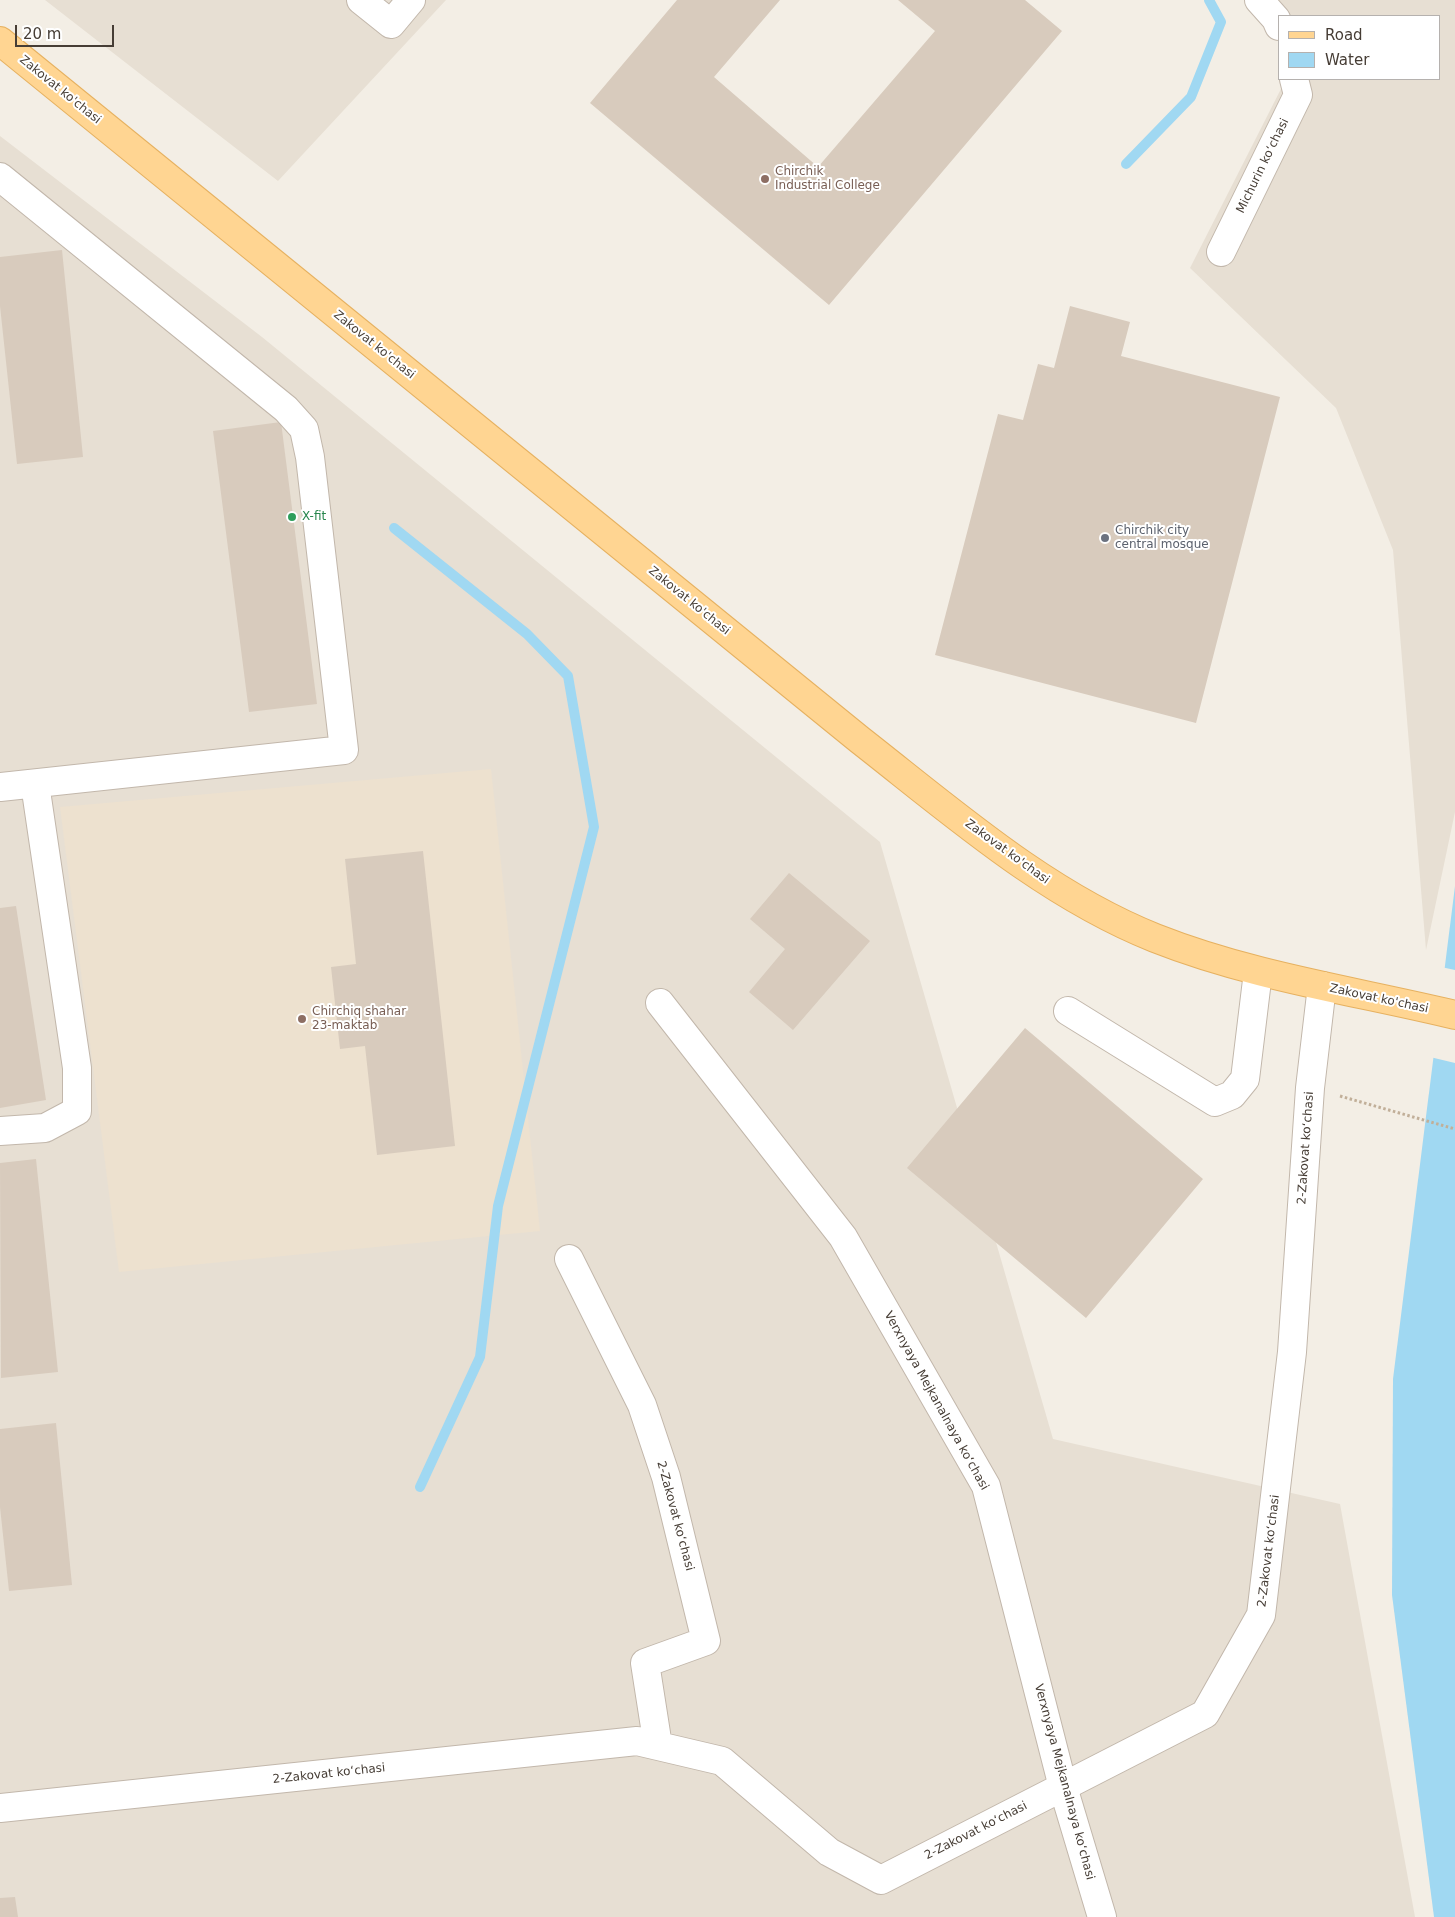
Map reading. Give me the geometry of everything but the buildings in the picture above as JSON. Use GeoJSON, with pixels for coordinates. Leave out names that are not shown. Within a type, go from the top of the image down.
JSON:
{"type":"FeatureCollection","features":[{"type":"Feature","properties":{"kind":"main road","name":"Zakovat ko'chasi"},"geometry":{"type":"LineString","coordinates":[[0,41],[853,734],[995,844],[1052,884],[1102,913],[1153,937],[1205,956],[1258,972],[1393,1000],[1455,1016]]}},
{"type":"Feature","properties":{"kind":"street"},"geometry":{"type":"LineString","coordinates":[[361,0],[392,24],[412,0]]}},
{"type":"Feature","properties":{"kind":"street"},"geometry":{"type":"LineString","coordinates":[[1259,0],[1278,24]]}},
{"type":"Feature","properties":{"kind":"street","name":"Michurin ko‘chasi"},"geometry":{"type":"LineString","coordinates":[[1221,252],[1298,95],[1294,80]]}},
{"type":"Feature","properties":{"kind":"street"},"geometry":{"type":"LineString","coordinates":[[0,177],[286,409],[304,429],[310,457],[344,750],[0,787]]}},
{"type":"Feature","properties":{"kind":"street"},"geometry":{"type":"LineString","coordinates":[[0,1131],[45,1128],[78,1111],[77,1068],[35,784]]}},
{"type":"Feature","properties":{"kind":"street"},"geometry":{"type":"LineString","coordinates":[[1068,1011],[1215,1102],[1232,1094],[1245,1079],[1258,972]]}},
{"type":"Feature","properties":{"kind":"street","name":"2-Zakovat ko‘chasi"},"geometry":{"type":"LineString","coordinates":[[0,1808],[637,1741],[722,1761],[829,1852],[881,1880],[1205,1714],[1261,1615],[1292,1352],[1310,1088],[1322,986]]}},
{"type":"Feature","properties":{"kind":"street","name":"Verxnyaya Mejkanalnaya ko‘chasi"},"geometry":{"type":"LineString","coordinates":[[660,1003],[843,1237],[986,1486],[1063,1787],[1102,1917]]}},
{"type":"Feature","properties":{"kind":"street","name":"2-Zakovat ko‘chasi"},"geometry":{"type":"LineString","coordinates":[[569,1259],[642,1405],[666,1477],[706,1641],[645,1663],[658,1746]]}},
{"type":"Feature","properties":{"kind":"path"},"geometry":{"type":"LineString","coordinates":[[1310,1088],[1453,1129]]}},
{"type":"Feature","properties":{"kind":"shaded area"},"geometry":{"type":"Polygon","coordinates":[[[45,0],[446,0],[278,181],[45,0]]]}},
{"type":"Feature","properties":{"kind":"shaded area"},"geometry":{"type":"Polygon","coordinates":[[[1275,0],[1455,0],[1455,812],[1426,950],[1393,550],[1336,408],[1190,268],[1285,80],[1440,80],[1440,15],[1289,15],[1275,0]]]}},
{"type":"Feature","properties":{"kind":"shaded area"},"geometry":{"type":"Polygon","coordinates":[[[0,136],[262,337],[880,842],[1053,1439],[1340,1504],[1415,1917],[0,1917],[0,136]]]}},
{"type":"Feature","properties":{"kind":"shaded area","name":"Chirchiq shahar 23-maktab"},"geometry":{"type":"Polygon","coordinates":[[[491,769],[540,1231],[119,1272],[60,807],[491,769]]]}},
{"type":"Feature","properties":{"kind":"water"},"geometry":{"type":"Polygon","coordinates":[[[1455,886],[1455,1917],[1434,1917],[1392,1595],[1393,1379],[1455,886]]]}},
{"type":"Feature","properties":{"kind":"pier"},"geometry":{"type":"Polygon","coordinates":[[[1441,967],[1455,970],[1455,1063],[1430,1057],[1441,967]]]}},
{"type":"Feature","properties":{"kind":"waterway"},"geometry":{"type":"LineString","coordinates":[[1126,164],[1191,97],[1221,22],[1209,0]]}},
{"type":"Feature","properties":{"kind":"waterway"},"geometry":{"type":"LineString","coordinates":[[394,528],[527,634],[568,676],[594,827],[498,1206],[480,1357],[420,1487]]}},
{"type":"Feature","properties":{"kind":"place","name":"Chirchik Industrial College"},"geometry":{"type":"Point","coordinates":[765,179]}},
{"type":"Feature","properties":{"kind":"place","name":"X-fit"},"geometry":{"type":"Point","coordinates":[292,517]}},
{"type":"Feature","properties":{"kind":"place","name":"Chirchik city central mosque"},"geometry":{"type":"Point","coordinates":[1105,538]}},
{"type":"Feature","properties":{"kind":"place","name":"Chirchiq shahar 23-maktab"},"geometry":{"type":"Point","coordinates":[302,1019]}}]}
